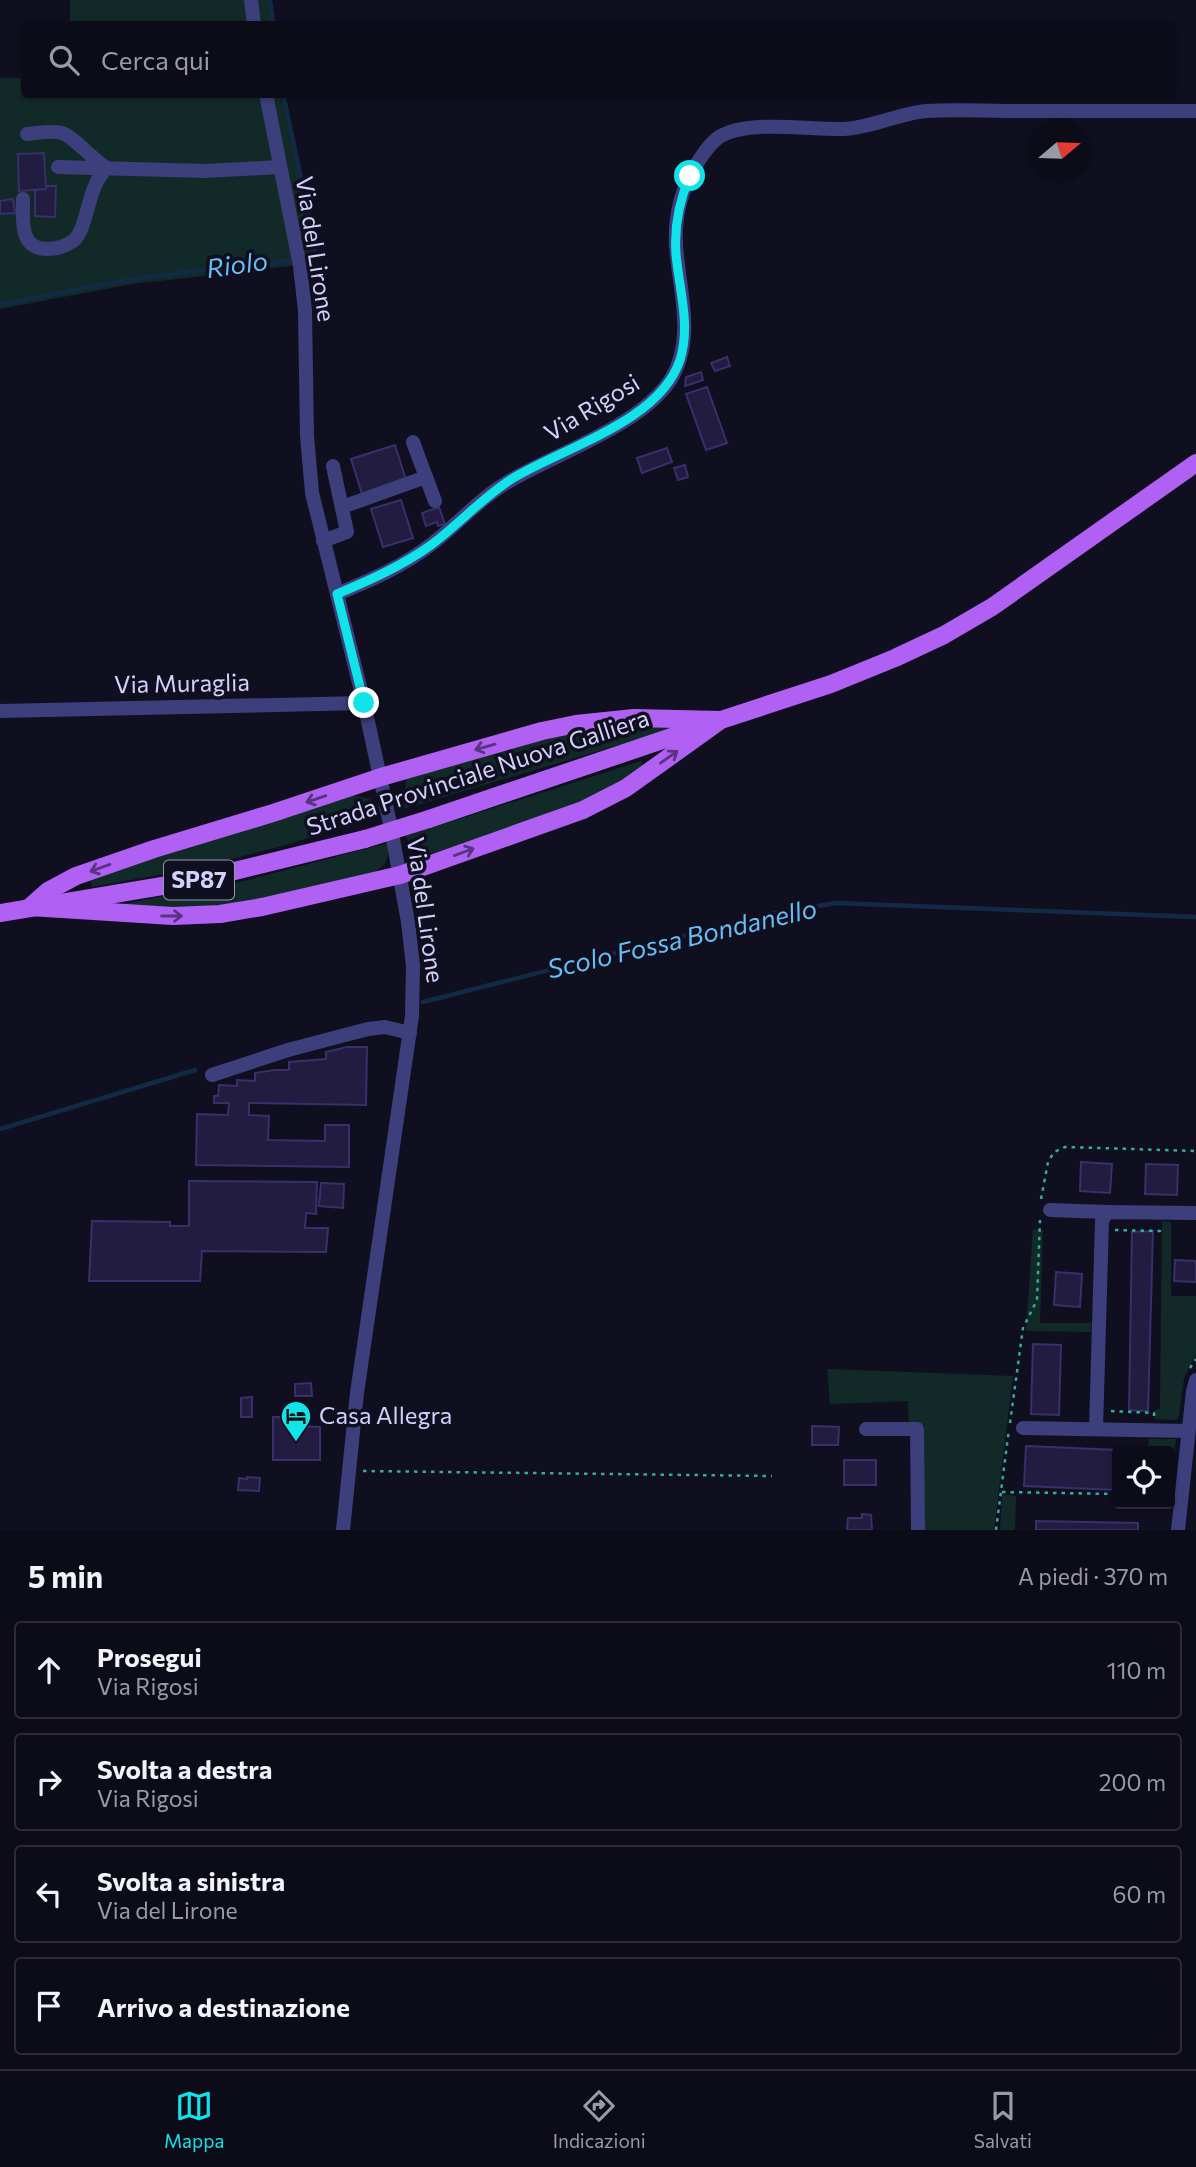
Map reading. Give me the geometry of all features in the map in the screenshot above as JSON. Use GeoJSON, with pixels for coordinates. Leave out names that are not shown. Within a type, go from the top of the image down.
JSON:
{"type":"FeatureCollection","features":[{"type":"Feature","properties":{"kind":"main road","name":"Strada Provinciale Nuova Galliera"},"geometry":{"type":"LineString","coordinates":[[0,913],[198,880],[365,839],[831,684],[944,635],[992,607],[1196,463]]}},
{"type":"Feature","properties":{"kind":"main road"},"geometry":{"type":"LineString","coordinates":[[30,907],[48,891],[76,876],[154,849],[381,777],[542,731],[576,724],[634,718],[721,720]]}},
{"type":"Feature","properties":{"kind":"main road"},"geometry":{"type":"LineString","coordinates":[[30,907],[173,916],[220,914],[400,875],[583,810],[626,788],[721,720]]}},
{"type":"Feature","properties":{"kind":"street"},"geometry":{"type":"LineString","coordinates":[[251,0],[254,21]]}},
{"type":"Feature","properties":{"kind":"street","name":"Via del Lirone"},"geometry":{"type":"LineString","coordinates":[[266,98],[298,258],[306,335],[312,493],[381,777],[408,922],[413,966],[414,992],[410,1033],[357,1393],[343,1530]]}},
{"type":"Feature","properties":{"kind":"street","name":"Via Rigosi"},"geometry":{"type":"LineString","coordinates":[[337,594],[413,558],[484,498],[512,479],[617,425],[659,394],[680,360],[684,334],[676,234],[680,204],[701,156],[722,136],[760,127],[847,129],[925,111],[1196,111]]}},
{"type":"Feature","properties":{"kind":"street"},"geometry":{"type":"LineString","coordinates":[[27,134],[64,133],[95,161],[107,168]]}},
{"type":"Feature","properties":{"kind":"street"},"geometry":{"type":"LineString","coordinates":[[58,167],[205,172],[280,167]]}},
{"type":"Feature","properties":{"kind":"street"},"geometry":{"type":"LineString","coordinates":[[23,199],[23,229],[27,241],[38,249],[53,249],[70,243],[80,234],[98,176],[107,168]]}},
{"type":"Feature","properties":{"kind":"street"},"geometry":{"type":"LineString","coordinates":[[413,442],[435,501]]}},
{"type":"Feature","properties":{"kind":"street"},"geometry":{"type":"LineString","coordinates":[[323,541],[347,532],[332,466]]}},
{"type":"Feature","properties":{"kind":"street"},"geometry":{"type":"LineString","coordinates":[[342,507],[426,477]]}},
{"type":"Feature","properties":{"kind":"street","name":"Via Muraglia"},"geometry":{"type":"LineString","coordinates":[[0,711],[364,703]]}},
{"type":"Feature","properties":{"kind":"street"},"geometry":{"type":"LineString","coordinates":[[212,1075],[288,1050],[368,1029],[385,1027],[410,1033]]}},
{"type":"Feature","properties":{"kind":"street"},"geometry":{"type":"LineString","coordinates":[[1050,1210],[1196,1213]]}},
{"type":"Feature","properties":{"kind":"street"},"geometry":{"type":"LineString","coordinates":[[1096,1429],[1102,1221],[1107,1212]]}},
{"type":"Feature","properties":{"kind":"street"},"geometry":{"type":"LineString","coordinates":[[1178,1530],[1193,1391],[1192,1378]]}},
{"type":"Feature","properties":{"kind":"street"},"geometry":{"type":"LineString","coordinates":[[1023,1428],[1188,1431]]}},
{"type":"Feature","properties":{"kind":"street"},"geometry":{"type":"LineString","coordinates":[[866,1429],[917,1429],[918,1530]]}},
{"type":"Feature","properties":{"kind":"path"},"geometry":{"type":"LineString","coordinates":[[996,1530],[1023,1328],[1037,1300],[1041,1198],[1048,1162],[1054,1152],[1065,1147],[1196,1151]]}},
{"type":"Feature","properties":{"kind":"path"},"geometry":{"type":"LineString","coordinates":[[1108,1230],[1160,1231],[1160,1212]]}},
{"type":"Feature","properties":{"kind":"path"},"geometry":{"type":"LineString","coordinates":[[1192,1378],[1191,1367],[1196,1359]]}},
{"type":"Feature","properties":{"kind":"path"},"geometry":{"type":"LineString","coordinates":[[1104,1411],[1154,1413],[1153,1422]]}},
{"type":"Feature","properties":{"kind":"path"},"geometry":{"type":"LineString","coordinates":[[349,1471],[772,1476]]}},
{"type":"Feature","properties":{"kind":"path"},"geometry":{"type":"LineString","coordinates":[[1000,1492],[1112,1494]]}},
{"type":"Feature","properties":{"kind":"green space"},"geometry":{"type":"Polygon","coordinates":[[[70,0],[271,0],[273,21],[70,21],[70,0]]]}},
{"type":"Feature","properties":{"kind":"green space"},"geometry":{"type":"Polygon","coordinates":[[[0,78],[21,78],[21,98],[282,98],[317,251],[299,265],[132,284],[0,309],[0,78]]]}},
{"type":"Feature","properties":{"kind":"green space"},"geometry":{"type":"Polygon","coordinates":[[[628,725],[676,728],[400,810],[406,779],[540,739],[584,729],[628,725]]]}},
{"type":"Feature","properties":{"kind":"green space"},"geometry":{"type":"Polygon","coordinates":[[[641,761],[644,768],[620,783],[568,808],[514,828],[432,853],[413,852],[406,836],[641,761]]]}},
{"type":"Feature","properties":{"kind":"green space"},"geometry":{"type":"Polygon","coordinates":[[[350,796],[370,799],[383,814],[286,845],[192,869],[92,887],[90,881],[119,867],[350,796]]]}},
{"type":"Feature","properties":{"kind":"green space"},"geometry":{"type":"Polygon","coordinates":[[[388,843],[386,861],[372,873],[207,911],[116,905],[244,881],[388,843]]]}},
{"type":"Feature","properties":{"kind":"green space"},"geometry":{"type":"Polygon","coordinates":[[[1162,1221],[1171,1222],[1171,1296],[1196,1296],[1196,1354],[1184,1378],[1177,1420],[1155,1419],[1155,1411],[1160,1409],[1162,1221]]]}},
{"type":"Feature","properties":{"kind":"green space"},"geometry":{"type":"Polygon","coordinates":[[[1033,1229],[1043,1230],[1040,1323],[1091,1323],[1092,1332],[1026,1331],[1033,1229]]]}},
{"type":"Feature","properties":{"kind":"green space"},"geometry":{"type":"Polygon","coordinates":[[[827,1369],[1013,1376],[994,1530],[924,1530],[924,1425],[909,1424],[908,1401],[830,1404],[827,1369]]]}},
{"type":"Feature","properties":{"kind":"green space"},"geometry":{"type":"Polygon","coordinates":[[[1149,1439],[1176,1439],[1175,1448],[1148,1446],[1149,1439]]]}},
{"type":"Feature","properties":{"kind":"green space"},"geometry":{"type":"Polygon","coordinates":[[[1002,1494],[1016,1496],[1015,1530],[1000,1530],[1002,1494]]]}},
{"type":"Feature","properties":{"kind":"building"},"geometry":{"type":"Polygon","coordinates":[[[44,153],[46,189],[19,191],[18,154],[44,153]]]}},
{"type":"Feature","properties":{"kind":"building"},"geometry":{"type":"Polygon","coordinates":[[[46,186],[56,186],[55,217],[35,216],[35,190],[46,189],[46,186]]]}},
{"type":"Feature","properties":{"kind":"building"},"geometry":{"type":"Polygon","coordinates":[[[13,199],[15,213],[0,214],[0,201],[13,199]]]}},
{"type":"Feature","properties":{"kind":"building"},"geometry":{"type":"Polygon","coordinates":[[[727,357],[730,366],[715,371],[711,363],[727,357]]]}},
{"type":"Feature","properties":{"kind":"building"},"geometry":{"type":"Polygon","coordinates":[[[701,372],[703,380],[685,386],[686,377],[701,372]]]}},
{"type":"Feature","properties":{"kind":"building"},"geometry":{"type":"Polygon","coordinates":[[[707,387],[727,443],[706,450],[686,394],[707,387]]]}},
{"type":"Feature","properties":{"kind":"building"},"geometry":{"type":"Polygon","coordinates":[[[395,445],[406,480],[362,494],[351,459],[395,445]]]}},
{"type":"Feature","properties":{"kind":"building"},"geometry":{"type":"Polygon","coordinates":[[[667,448],[672,462],[642,473],[637,458],[667,448]]]}},
{"type":"Feature","properties":{"kind":"building"},"geometry":{"type":"Polygon","coordinates":[[[685,465],[688,477],[678,480],[674,468],[685,465]]]}},
{"type":"Feature","properties":{"kind":"building"},"geometry":{"type":"Polygon","coordinates":[[[401,500],[413,538],[383,547],[371,509],[401,500]]]}},
{"type":"Feature","properties":{"kind":"building"},"geometry":{"type":"Polygon","coordinates":[[[439,507],[445,524],[438,526],[437,522],[426,526],[422,513],[439,507]]]}},
{"type":"Feature","properties":{"kind":"building"},"geometry":{"type":"Polygon","coordinates":[[[347,1047],[367,1047],[366,1105],[249,1103],[249,1115],[269,1116],[268,1140],[325,1141],[325,1125],[349,1125],[349,1167],[196,1165],[197,1114],[228,1115],[229,1103],[214,1103],[219,1085],[237,1086],[237,1080],[255,1081],[255,1073],[289,1070],[289,1062],[326,1059],[326,1052],[347,1047]]]}},
{"type":"Feature","properties":{"kind":"building"},"geometry":{"type":"Polygon","coordinates":[[[1081,1162],[1112,1164],[1110,1193],[1080,1191],[1081,1162]]]}},
{"type":"Feature","properties":{"kind":"building"},"geometry":{"type":"Polygon","coordinates":[[[1146,1164],[1178,1165],[1177,1195],[1145,1194],[1146,1164]]]}},
{"type":"Feature","properties":{"kind":"building"},"geometry":{"type":"Polygon","coordinates":[[[189,1181],[317,1182],[316,1214],[306,1213],[305,1228],[328,1228],[326,1252],[202,1251],[200,1281],[89,1281],[92,1221],[170,1222],[170,1226],[189,1226],[189,1181]]]}},
{"type":"Feature","properties":{"kind":"building"},"geometry":{"type":"Polygon","coordinates":[[[321,1183],[344,1184],[343,1208],[319,1206],[321,1183]]]}},
{"type":"Feature","properties":{"kind":"building"},"geometry":{"type":"Polygon","coordinates":[[[1153,1231],[1148,1411],[1129,1410],[1132,1232],[1153,1231]]]}},
{"type":"Feature","properties":{"kind":"building"},"geometry":{"type":"Polygon","coordinates":[[[1175,1260],[1196,1261],[1196,1282],[1174,1281],[1175,1260]]]}},
{"type":"Feature","properties":{"kind":"building"},"geometry":{"type":"Polygon","coordinates":[[[1056,1272],[1082,1274],[1080,1307],[1054,1305],[1056,1272]]]}},
{"type":"Feature","properties":{"kind":"building"},"geometry":{"type":"Polygon","coordinates":[[[1033,1344],[1061,1345],[1059,1415],[1031,1414],[1033,1344]]]}},
{"type":"Feature","properties":{"kind":"building"},"geometry":{"type":"Polygon","coordinates":[[[311,1383],[312,1396],[295,1396],[295,1384],[311,1383]]]}},
{"type":"Feature","properties":{"kind":"building"},"geometry":{"type":"Polygon","coordinates":[[[252,1397],[252,1417],[241,1417],[241,1398],[252,1397]]]}},
{"type":"Feature","properties":{"kind":"building","name":"Casa Allegra"},"geometry":{"type":"Polygon","coordinates":[[[273,1417],[292,1417],[292,1426],[320,1427],[320,1460],[273,1460],[273,1417]]]}},
{"type":"Feature","properties":{"kind":"building"},"geometry":{"type":"Polygon","coordinates":[[[812,1426],[839,1427],[838,1445],[812,1445],[812,1426]]]}},
{"type":"Feature","properties":{"kind":"building"},"geometry":{"type":"Polygon","coordinates":[[[1026,1446],[1112,1450],[1112,1490],[1024,1486],[1026,1446]]]}},
{"type":"Feature","properties":{"kind":"building"},"geometry":{"type":"Polygon","coordinates":[[[844,1460],[876,1460],[876,1485],[844,1485],[844,1460]]]}},
{"type":"Feature","properties":{"kind":"building"},"geometry":{"type":"Polygon","coordinates":[[[239,1478],[260,1478],[259,1491],[238,1490],[239,1478]]]}},
{"type":"Feature","properties":{"kind":"building"},"geometry":{"type":"Polygon","coordinates":[[[862,1514],[871,1515],[872,1530],[847,1530],[848,1518],[862,1518],[862,1514]]]}},
{"type":"Feature","properties":{"kind":"building"},"geometry":{"type":"Polygon","coordinates":[[[1036,1521],[1138,1523],[1138,1530],[1036,1530],[1036,1521]]]}},
{"type":"Feature","properties":{"kind":"waterway","name":"Riolo"},"geometry":{"type":"LineString","coordinates":[[270,0],[273,21]]}},
{"type":"Feature","properties":{"kind":"waterway","name":"Riolo"},"geometry":{"type":"LineString","coordinates":[[0,305],[170,274],[261,265],[314,254],[314,239],[284,98]]}},
{"type":"Feature","properties":{"kind":"waterway","name":"Scolo Fossa Bondanello"},"geometry":{"type":"LineString","coordinates":[[423,1002],[774,913],[836,903],[1196,917]]}},
{"type":"Feature","properties":{"kind":"waterway","name":"Scolo Fossa Bondanello"},"geometry":{"type":"LineString","coordinates":[[0,1129],[195,1070]]}},
{"type":"Feature","properties":{"kind":"place","name":"Casa Allegra"},"geometry":{"type":"Point","coordinates":[296,1443]}},
{"type":"Feature","properties":{"kind":"route"},"geometry":{"type":"LineString","coordinates":[[364,703],[337,594],[413,558],[484,498],[512,479],[617,425],[646,406],[670,380],[680,360],[685,325],[676,234],[680,204],[690,176]]}}]}
